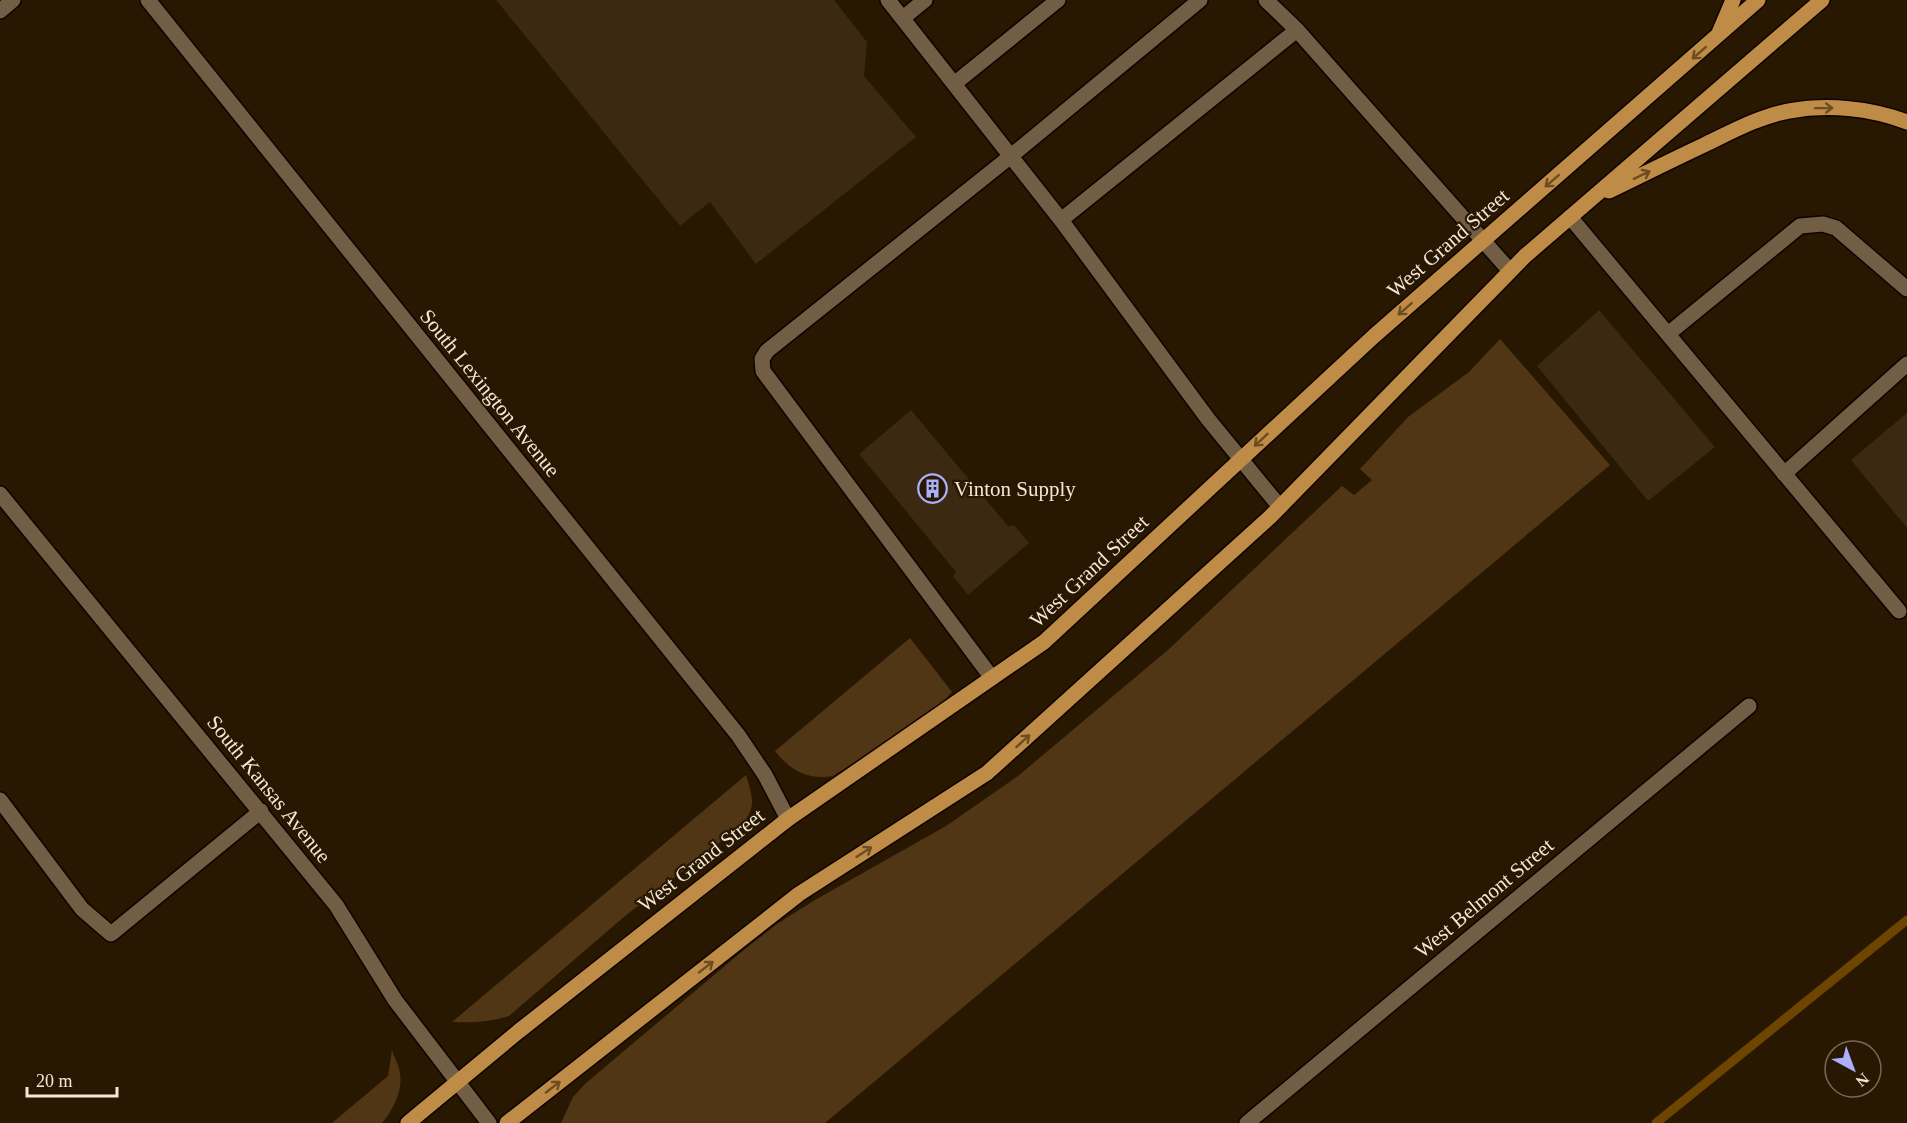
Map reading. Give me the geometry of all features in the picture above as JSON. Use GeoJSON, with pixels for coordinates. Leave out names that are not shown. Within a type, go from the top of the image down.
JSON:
{"type":"FeatureCollection","features":[{"type":"Feature","properties":{"kind":"main road"},"geometry":{"type":"LineString","coordinates":[[1716,38],[1733,0]]}},
{"type":"Feature","properties":{"kind":"main road","name":"West Grand Street"},"geometry":{"type":"LineString","coordinates":[[408,1123],[456,1082],[788,819],[1044,642],[1374,336],[1758,0]]}},
{"type":"Feature","properties":{"kind":"main road"},"geometry":{"type":"LineString","coordinates":[[507,1123],[799,894],[987,773],[1280,507],[1525,256],[1822,0]]}},
{"type":"Feature","properties":{"kind":"main road"},"geometry":{"type":"LineString","coordinates":[[1590,200],[1723,135],[1788,111],[1844,108],[1876,113],[1907,122]]}},
{"type":"Feature","properties":{"kind":"street"},"geometry":{"type":"LineString","coordinates":[[0,10],[13,0]]}},
{"type":"Feature","properties":{"kind":"street","name":"South Lexington Avenue"},"geometry":{"type":"LineString","coordinates":[[148,0],[738,735],[765,775],[788,819]]}},
{"type":"Feature","properties":{"kind":"street"},"geometry":{"type":"LineString","coordinates":[[888,0],[1061,220],[1208,419],[1280,507]]}},
{"type":"Feature","properties":{"kind":"street"},"geometry":{"type":"LineString","coordinates":[[903,18],[926,0]]}},
{"type":"Feature","properties":{"kind":"street"},"geometry":{"type":"LineString","coordinates":[[954,84],[1058,0]]}},
{"type":"Feature","properties":{"kind":"street"},"geometry":{"type":"LineString","coordinates":[[992,678],[763,371],[762,359],[767,351],[1011,156],[1200,0]]}},
{"type":"Feature","properties":{"kind":"street"},"geometry":{"type":"LineString","coordinates":[[1266,0],[1297,30],[1510,271]]}},
{"type":"Feature","properties":{"kind":"street"},"geometry":{"type":"LineString","coordinates":[[1061,220],[1297,30]]}},
{"type":"Feature","properties":{"kind":"street"},"geometry":{"type":"LineString","coordinates":[[1570,217],[1899,611]]}},
{"type":"Feature","properties":{"kind":"street"},"geometry":{"type":"LineString","coordinates":[[1668,334],[1800,226],[1823,224],[1836,228],[1907,289]]}},
{"type":"Feature","properties":{"kind":"street"},"geometry":{"type":"LineString","coordinates":[[1784,474],[1907,364]]}},
{"type":"Feature","properties":{"kind":"street","name":"South Kansas Avenue"},"geometry":{"type":"LineString","coordinates":[[0,494],[336,905],[394,1000],[489,1123]]}},
{"type":"Feature","properties":{"kind":"street","name":"West Belmont Street"},"geometry":{"type":"LineString","coordinates":[[1246,1123],[1749,706]]}},
{"type":"Feature","properties":{"kind":"street"},"geometry":{"type":"LineString","coordinates":[[0,800],[82,909],[111,933],[261,811]]}},
{"type":"Feature","properties":{"kind":"shaded area"},"geometry":{"type":"Polygon","coordinates":[[[1500,339],[1610,465],[825,1123],[561,1123],[573,1097],[586,1083],[777,924],[946,826],[1018,776],[1169,649],[1342,486],[1354,495],[1372,480],[1360,469],[1408,417],[1469,372],[1500,339]]]}},
{"type":"Feature","properties":{"kind":"shaded area"},"geometry":{"type":"Polygon","coordinates":[[[910,638],[952,692],[931,714],[833,776],[807,775],[794,769],[781,758],[775,751],[910,638]]]}},
{"type":"Feature","properties":{"kind":"shaded area"},"geometry":{"type":"Polygon","coordinates":[[[746,775],[752,799],[751,811],[736,830],[625,916],[509,1016],[481,1022],[452,1022],[746,775]]]}},
{"type":"Feature","properties":{"kind":"shaded area"},"geometry":{"type":"Polygon","coordinates":[[[392,1050],[401,1080],[399,1093],[382,1123],[332,1123],[388,1076],[392,1050]]]}},
{"type":"Feature","properties":{"kind":"building"},"geometry":{"type":"Polygon","coordinates":[[[496,0],[834,0],[867,42],[864,76],[916,137],[756,264],[710,202],[680,226],[496,0]]]}},
{"type":"Feature","properties":{"kind":"building"},"geometry":{"type":"Polygon","coordinates":[[[1599,310],[1715,447],[1648,501],[1537,366],[1599,310]]]}},
{"type":"Feature","properties":{"kind":"building","name":"Vinton Supply"},"geometry":{"type":"Polygon","coordinates":[[[911,410],[1008,526],[1014,525],[1029,543],[968,595],[953,576],[956,572],[859,454],[911,410]]]}},
{"type":"Feature","properties":{"kind":"building"},"geometry":{"type":"Polygon","coordinates":[[[1907,413],[1907,528],[1851,460],[1907,413]]]}},
{"type":"Feature","properties":{"kind":"waterway"},"geometry":{"type":"LineString","coordinates":[[1656,1123],[1907,920]]}},
{"type":"Feature","properties":{"kind":"place","name":"Vinton Supply"},"geometry":{"type":"Point","coordinates":[933,489]}}]}
